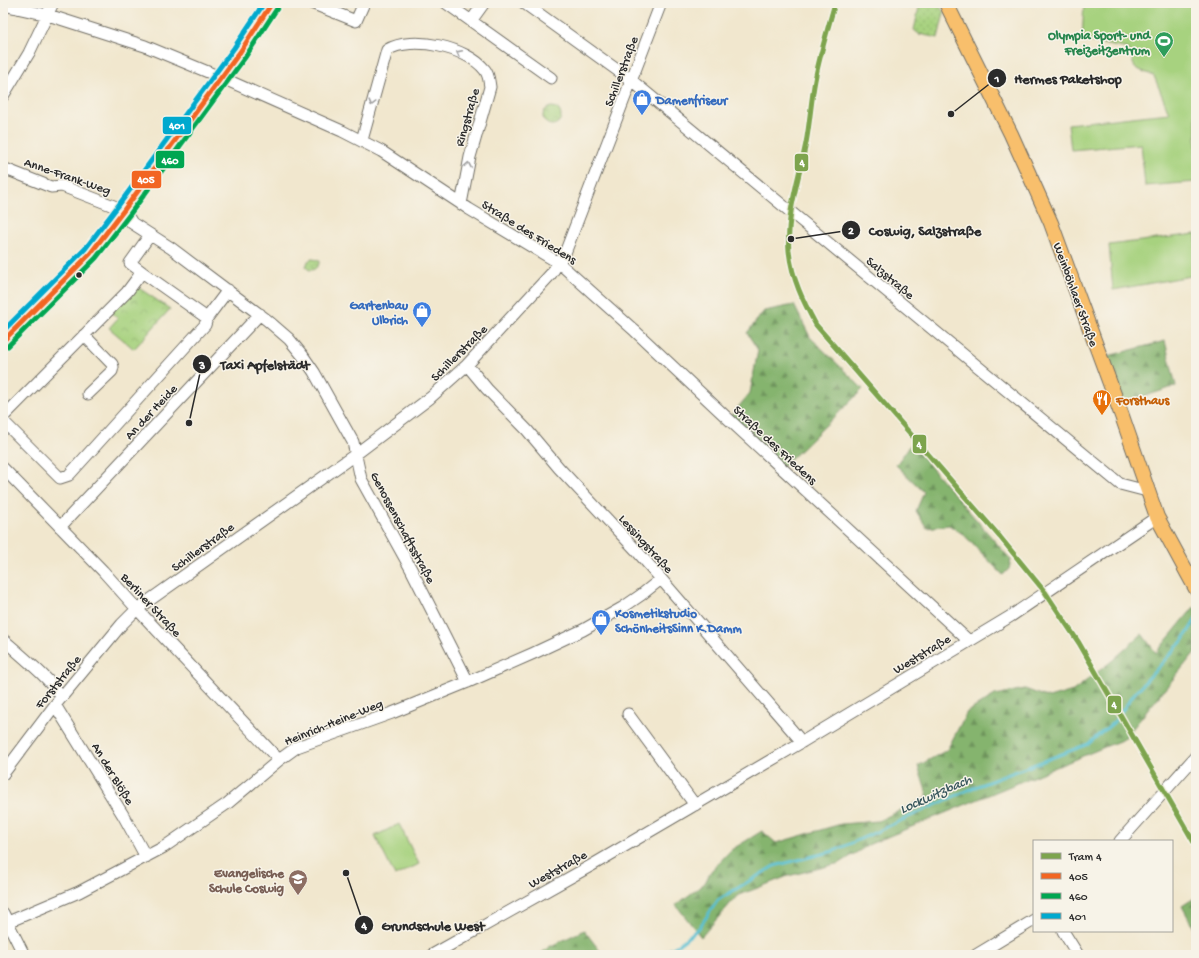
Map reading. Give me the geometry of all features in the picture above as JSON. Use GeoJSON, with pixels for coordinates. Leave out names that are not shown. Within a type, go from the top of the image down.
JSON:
{"type":"FeatureCollection","features":[{"type":"Feature","properties":{"kind":"main road","name":"Weinböhlaer Straße"},"geometry":{"type":"LineString","coordinates":[[946,3],[1011,134],[1051,223],[1122,416],[1157,517],[1196,589]]}},
{"type":"Feature","properties":{"kind":"street"},"geometry":{"type":"LineString","coordinates":[[3,96],[29,54],[53,3]]}},
{"type":"Feature","properties":{"kind":"street"},"geometry":{"type":"LineString","coordinates":[[3,341],[90,254],[240,52],[272,3]]}},
{"type":"Feature","properties":{"kind":"street"},"geometry":{"type":"LineString","coordinates":[[312,3],[356,21],[364,3]]}},
{"type":"Feature","properties":{"kind":"street"},"geometry":{"type":"LineString","coordinates":[[446,3],[551,78]]}},
{"type":"Feature","properties":{"kind":"street"},"geometry":{"type":"LineString","coordinates":[[471,21],[484,3]]}},
{"type":"Feature","properties":{"kind":"street","name":"Salzstraße"},"geometry":{"type":"LineString","coordinates":[[524,3],[538,7],[631,80],[1120,484],[1147,491]]}},
{"type":"Feature","properties":{"kind":"street","name":"Schillerstraße"},"geometry":{"type":"LineString","coordinates":[[137,609],[356,454],[430,398],[467,365],[551,274],[565,252],[662,3]]}},
{"type":"Feature","properties":{"kind":"street","name":"Straße des Friedens"},"geometry":{"type":"LineString","coordinates":[[3,5],[48,15],[145,46],[220,77],[362,140],[461,204],[559,263],[630,325],[723,414],[969,641]]}},
{"type":"Feature","properties":{"kind":"street","name":"Ringstraße"},"geometry":{"type":"LineString","coordinates":[[362,140],[387,50],[394,46],[400,45],[432,45],[454,50],[475,62],[485,71],[489,78],[490,87],[470,157],[461,204]]}},
{"type":"Feature","properties":{"kind":"street","name":"Anne-Frank-Weg"},"geometry":{"type":"LineString","coordinates":[[3,168],[51,187],[62,186],[124,210]]}},
{"type":"Feature","properties":{"kind":"street","name":"Genossenschaftsstraße"},"geometry":{"type":"LineString","coordinates":[[124,210],[132,223],[171,248],[260,314],[289,339],[307,361],[353,442],[361,479],[411,569],[468,682]]}},
{"type":"Feature","properties":{"kind":"street"},"geometry":{"type":"LineString","coordinates":[[150,235],[130,263],[207,318]]}},
{"type":"Feature","properties":{"kind":"street"},"geometry":{"type":"LineString","coordinates":[[3,417],[127,292],[142,272]]}},
{"type":"Feature","properties":{"kind":"street"},"geometry":{"type":"LineString","coordinates":[[3,420],[60,478],[69,475],[205,325],[207,318],[228,290]]}},
{"type":"Feature","properties":{"kind":"street","name":"An der Heide"},"geometry":{"type":"LineString","coordinates":[[60,527],[260,314]]}},
{"type":"Feature","properties":{"kind":"street"},"geometry":{"type":"LineString","coordinates":[[84,335],[112,364],[113,367],[112,371],[88,394]]}},
{"type":"Feature","properties":{"kind":"street","name":"Lessingstraße"},"geometry":{"type":"LineString","coordinates":[[467,365],[558,468],[636,550],[802,742]]}},
{"type":"Feature","properties":{"kind":"street","name":"Berliner Straße"},"geometry":{"type":"LineString","coordinates":[[3,468],[103,571],[279,760]]}},
{"type":"Feature","properties":{"kind":"street","name":"Weststraße"},"geometry":{"type":"LineString","coordinates":[[432,955],[594,864],[695,805],[1011,616],[1157,517]]}},
{"type":"Feature","properties":{"kind":"street","name":"Heinrich-Heine-Weg"},"geometry":{"type":"LineString","coordinates":[[6,918],[79,892],[146,857],[188,831],[228,803],[279,760],[297,748],[392,713],[468,682],[569,637],[602,620],[631,602],[661,579]]}},
{"type":"Feature","properties":{"kind":"street","name":"Forststraße"},"geometry":{"type":"LineString","coordinates":[[5,767],[122,624],[137,609]]}},
{"type":"Feature","properties":{"kind":"street","name":"An der Blöße"},"geometry":{"type":"LineString","coordinates":[[3,643],[5,641],[56,689],[59,701],[146,857]]}},
{"type":"Feature","properties":{"kind":"street"},"geometry":{"type":"LineString","coordinates":[[628,714],[695,805]]}},
{"type":"Feature","properties":{"kind":"street"},"geometry":{"type":"LineString","coordinates":[[1121,840],[1196,756]]}},
{"type":"Feature","properties":{"kind":"street"},"geometry":{"type":"LineString","coordinates":[[6,918],[24,955]]}},
{"type":"Feature","properties":{"kind":"street"},"geometry":{"type":"LineString","coordinates":[[976,955],[1033,921]]}},
{"type":"Feature","properties":{"kind":"street"},"geometry":{"type":"LineString","coordinates":[[1064,932],[1078,955]]}},
{"type":"Feature","properties":{"kind":"green space"},"geometry":{"type":"Polygon","coordinates":[[[920,3],[938,3],[944,13],[938,38],[919,34],[914,30],[920,3]]]}},
{"type":"Feature","properties":{"kind":"green space"},"geometry":{"type":"Polygon","coordinates":[[[1084,3],[1196,3],[1196,182],[1145,186],[1141,144],[1071,150],[1068,124],[1169,113],[1154,76],[1135,68],[1129,49],[1082,40],[1084,3]]]}},
{"type":"Feature","properties":{"kind":"green space"},"geometry":{"type":"Polygon","coordinates":[[[552,107],[558,110],[561,116],[558,122],[552,125],[546,122],[543,116],[546,110],[552,107]]]}},
{"type":"Feature","properties":{"kind":"green space"},"geometry":{"type":"Polygon","coordinates":[[[1196,234],[1196,275],[1113,290],[1109,245],[1196,234]]]}},
{"type":"Feature","properties":{"kind":"green space"},"geometry":{"type":"Polygon","coordinates":[[[312,259],[319,260],[319,264],[315,269],[309,270],[306,267],[308,261],[312,259]]]}},
{"type":"Feature","properties":{"kind":"green space"},"geometry":{"type":"Polygon","coordinates":[[[136,286],[170,309],[134,349],[109,328],[118,318],[111,312],[136,286]]]}},
{"type":"Feature","properties":{"kind":"green space"},"geometry":{"type":"Polygon","coordinates":[[[794,305],[810,337],[863,389],[782,468],[730,417],[750,393],[758,350],[747,333],[764,311],[794,305]]]}},
{"type":"Feature","properties":{"kind":"green space"},"geometry":{"type":"Polygon","coordinates":[[[1165,341],[1176,386],[1121,404],[1108,356],[1165,341]]]}},
{"type":"Feature","properties":{"kind":"green space"},"geometry":{"type":"Polygon","coordinates":[[[911,444],[1011,560],[1009,569],[1003,575],[963,534],[949,525],[927,528],[916,511],[924,492],[896,465],[911,444]]]}},
{"type":"Feature","properties":{"kind":"green space"},"geometry":{"type":"Polygon","coordinates":[[[1194,607],[1196,610],[1196,651],[1124,739],[870,844],[840,863],[788,876],[737,896],[701,937],[676,905],[705,883],[711,871],[731,850],[762,831],[776,843],[841,824],[878,821],[928,797],[918,766],[947,750],[967,712],[995,695],[1025,689],[1049,698],[1073,691],[1113,660],[1142,634],[1156,653],[1194,607]]]}},
{"type":"Feature","properties":{"kind":"green space"},"geometry":{"type":"Polygon","coordinates":[[[399,824],[419,864],[395,876],[375,836],[399,824]]]}},
{"type":"Feature","properties":{"kind":"green space"},"geometry":{"type":"Polygon","coordinates":[[[1196,897],[1196,932],[1182,906],[1196,897]]]}},
{"type":"Feature","properties":{"kind":"green space"},"geometry":{"type":"Polygon","coordinates":[[[584,930],[603,955],[539,955],[549,947],[584,930]]]}},
{"type":"Feature","properties":{"kind":"waterway","name":"Lockwitzbach"},"geometry":{"type":"LineString","coordinates":[[659,955],[678,945],[699,928],[718,900],[774,866],[834,851],[975,787],[1088,744],[1114,722],[1134,694],[1184,639],[1196,619]]}},
{"type":"Feature","properties":{"kind":"tram line","name":"4"},"geometry":{"type":"LineString","coordinates":[[835,3],[817,70],[809,127],[791,210],[789,224],[789,251],[795,280],[816,325],[1000,537],[1045,592],[1079,643],[1196,846]]}},
{"type":"Feature","properties":{"kind":"transit line","name":"401"},"geometry":{"type":"LineString","coordinates":[[3,331],[85,249],[234,48],[264,3]]}},
{"type":"Feature","properties":{"kind":"transit line","name":"405"},"geometry":{"type":"LineString","coordinates":[[3,341],[90,254],[240,52],[272,3]]}},
{"type":"Feature","properties":{"kind":"transit line","name":"460"},"geometry":{"type":"LineString","coordinates":[[8,346],[96,258],[246,56],[278,7]]}},
{"type":"Feature","properties":{"kind":"place","name":"Olympia Sport- und Freizeitzentrum"},"geometry":{"type":"Point","coordinates":[1164,58]}},
{"type":"Feature","properties":{"kind":"place","name":"Hermes Paketshop"},"geometry":{"type":"Point","coordinates":[951,114]}},
{"type":"Feature","properties":{"kind":"place","name":"Damenfriseur"},"geometry":{"type":"Point","coordinates":[642,116]}},
{"type":"Feature","properties":{"kind":"place","name":"Coswig, Salzstraße"},"geometry":{"type":"Point","coordinates":[791,239]}},
{"type":"Feature","properties":{"kind":"place","name":"Gartenbau Ulbrich"},"geometry":{"type":"Point","coordinates":[422,328]}},
{"type":"Feature","properties":{"kind":"place","name":"Forsthaus"},"geometry":{"type":"Point","coordinates":[1102,416]}},
{"type":"Feature","properties":{"kind":"place","name":"Taxi Apfelstädt"},"geometry":{"type":"Point","coordinates":[189,423]}},
{"type":"Feature","properties":{"kind":"place","name":"Kosmetikstudio SchönheitsSinn K.Damm"},"geometry":{"type":"Point","coordinates":[601,636]}},
{"type":"Feature","properties":{"kind":"place","name":"Grundschule West"},"geometry":{"type":"Point","coordinates":[346,873]}},
{"type":"Feature","properties":{"kind":"place","name":"Evangelische Schule Coswig"},"geometry":{"type":"Point","coordinates":[298,896]}}]}
